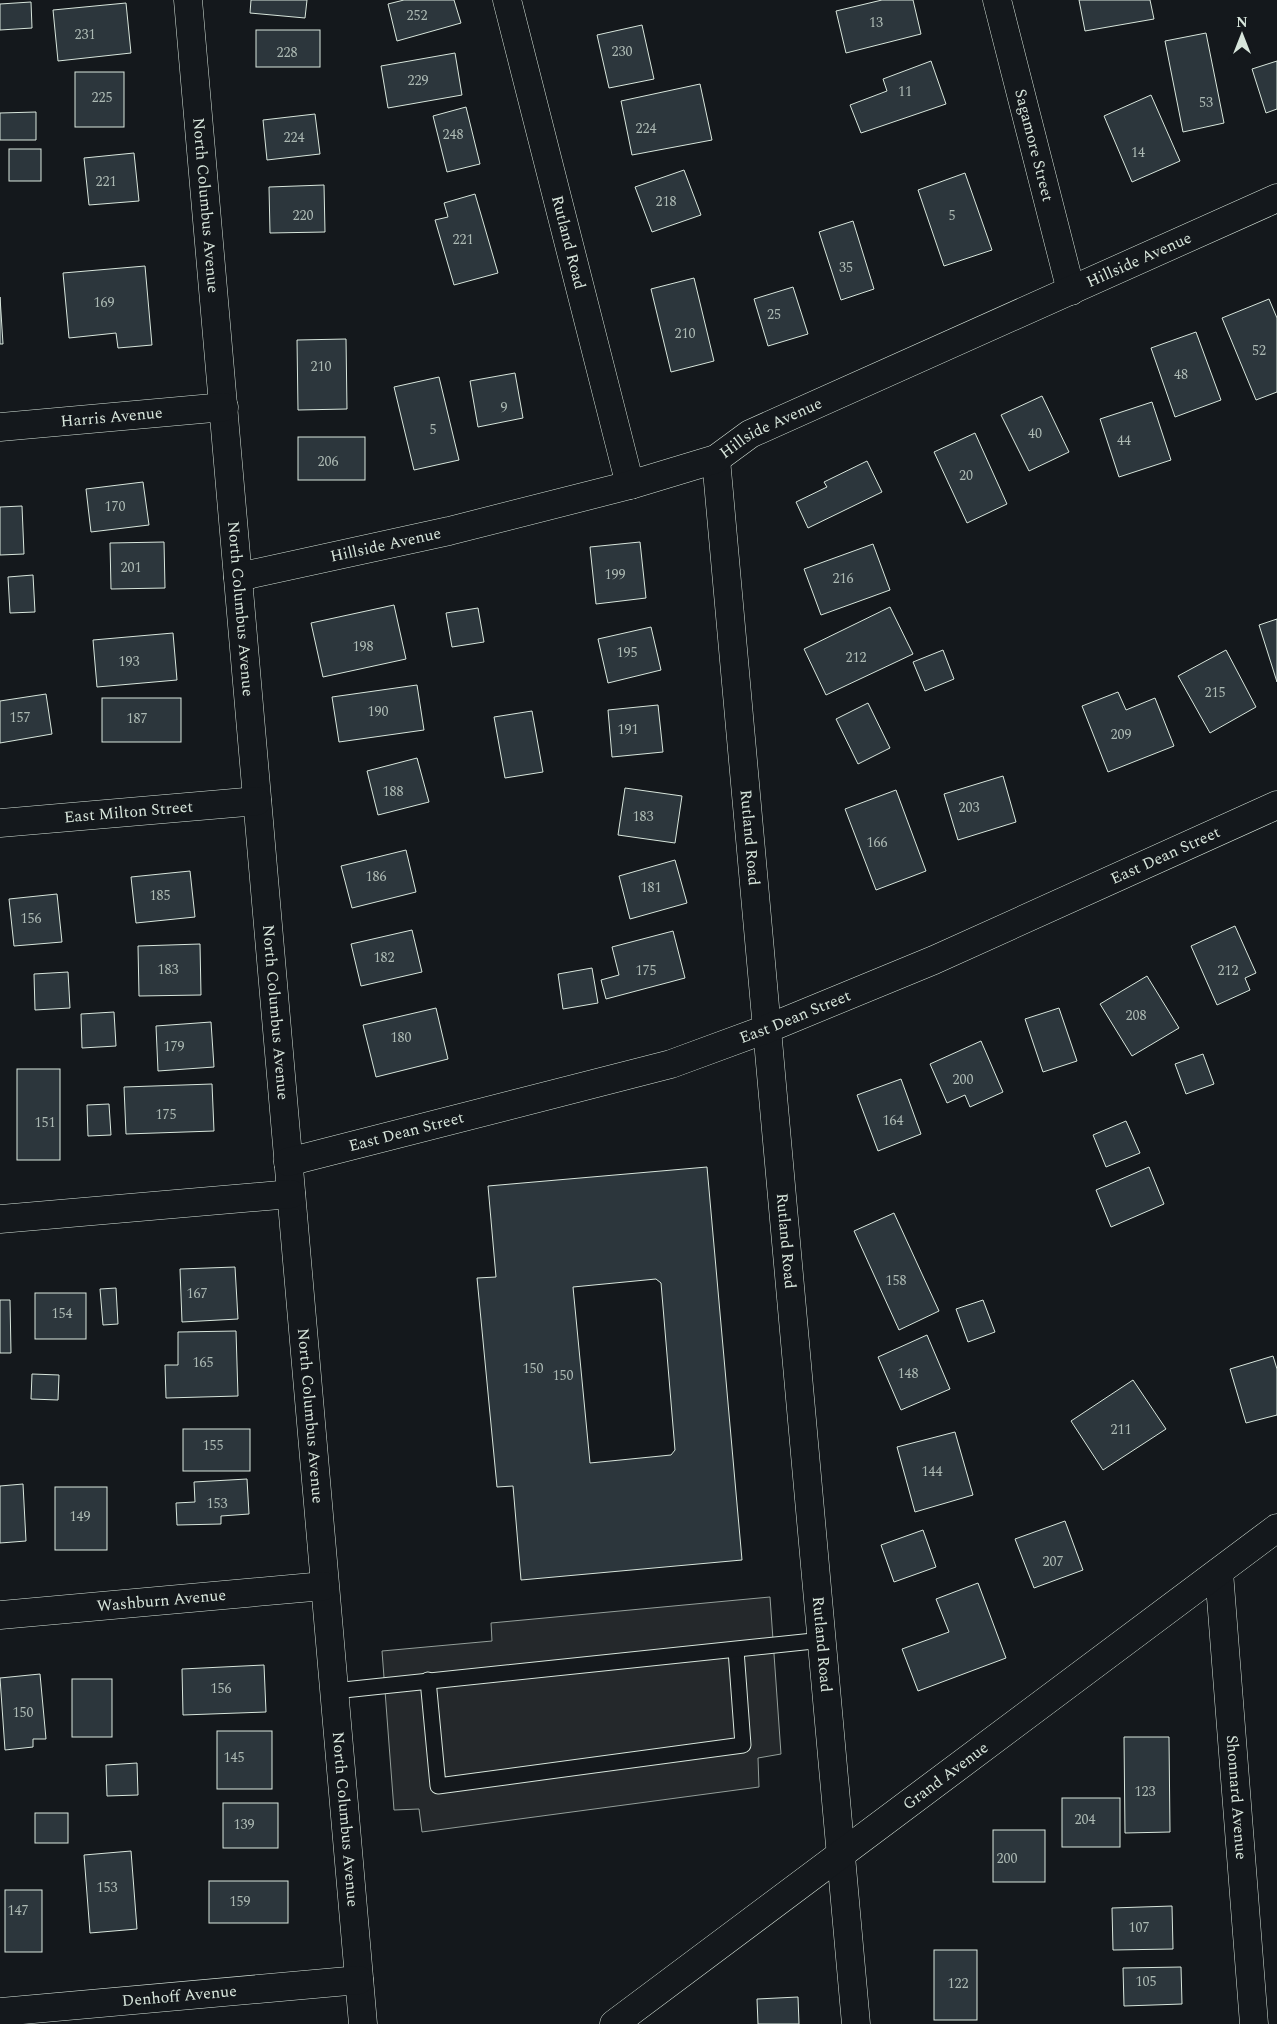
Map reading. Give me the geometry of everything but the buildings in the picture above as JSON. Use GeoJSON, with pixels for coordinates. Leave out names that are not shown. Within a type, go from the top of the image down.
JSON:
{"type":"FeatureCollection","features":[{"type":"Feature","properties":{"kind":"street","name":"North Columbus Avenue"},"geometry":{"type":"LineString","coordinates":[[188,0],[363,2024]]}},
{"type":"Feature","properties":{"kind":"street","name":"Rutland Road"},"geometry":{"type":"LineString","coordinates":[[507,0],[630,485]]}},
{"type":"Feature","properties":{"kind":"street","name":"Sagamore Street"},"geometry":{"type":"LineString","coordinates":[[997,0],[1071,290]]}},
{"type":"Feature","properties":{"kind":"street","name":"Hillside Avenue"},"geometry":{"type":"LineString","coordinates":[[238,577],[449,531],[630,485],[716,459],[750,434],[1277,198]]}},
{"type":"Feature","properties":{"kind":"street","name":"Harris Avenue"},"geometry":{"type":"LineString","coordinates":[[0,427],[224,407]]}},
{"type":"Feature","properties":{"kind":"street","name":"Rutland Road"},"geometry":{"type":"LineString","coordinates":[[716,459],[856,2024]]}},
{"type":"Feature","properties":{"kind":"street","name":"East Milton Street"},"geometry":{"type":"LineString","coordinates":[[0,822],[257,801]]}},
{"type":"Feature","properties":{"kind":"street","name":"East Dean Street"},"geometry":{"type":"LineString","coordinates":[[288,1162],[671,1064],[768,1028],[934,960],[1277,805]]}},
{"type":"Feature","properties":{"kind":"street"},"geometry":{"type":"LineString","coordinates":[[0,1219],[291,1194]]}},
{"type":"Feature","properties":{"kind":"street","name":"Grand Avenue"},"geometry":{"type":"LineString","coordinates":[[614,2024],[1277,1528]]}},
{"type":"Feature","properties":{"kind":"street","name":"Shonnard Avenue"},"geometry":{"type":"LineString","coordinates":[[1219,1572],[1254,2024]]}},
{"type":"Feature","properties":{"kind":"street","name":"Washburn Avenue"},"geometry":{"type":"LineString","coordinates":[[0,1615],[324,1586]]}},
{"type":"Feature","properties":{"kind":"street","name":"Denhoff Avenue"},"geometry":{"type":"LineString","coordinates":[[0,2012],[359,1980]]}},
{"type":"Feature","properties":{"kind":"lane"},"geometry":{"type":"LineString","coordinates":[[334,1691],[823,1640]]}},
{"type":"Feature","properties":{"kind":"lane"},"geometry":{"type":"LineString","coordinates":[[428,1680],[438,1786],[743,1745],[736,1650]]}},
{"type":"Feature","properties":{"kind":"shaded area"},"geometry":{"type":"Polygon","coordinates":[[[770,1597],[781,1754],[758,1758],[759,1787],[422,1832],[419,1809],[394,1810],[382,1651],[492,1641],[491,1623],[770,1597]]]}}]}
